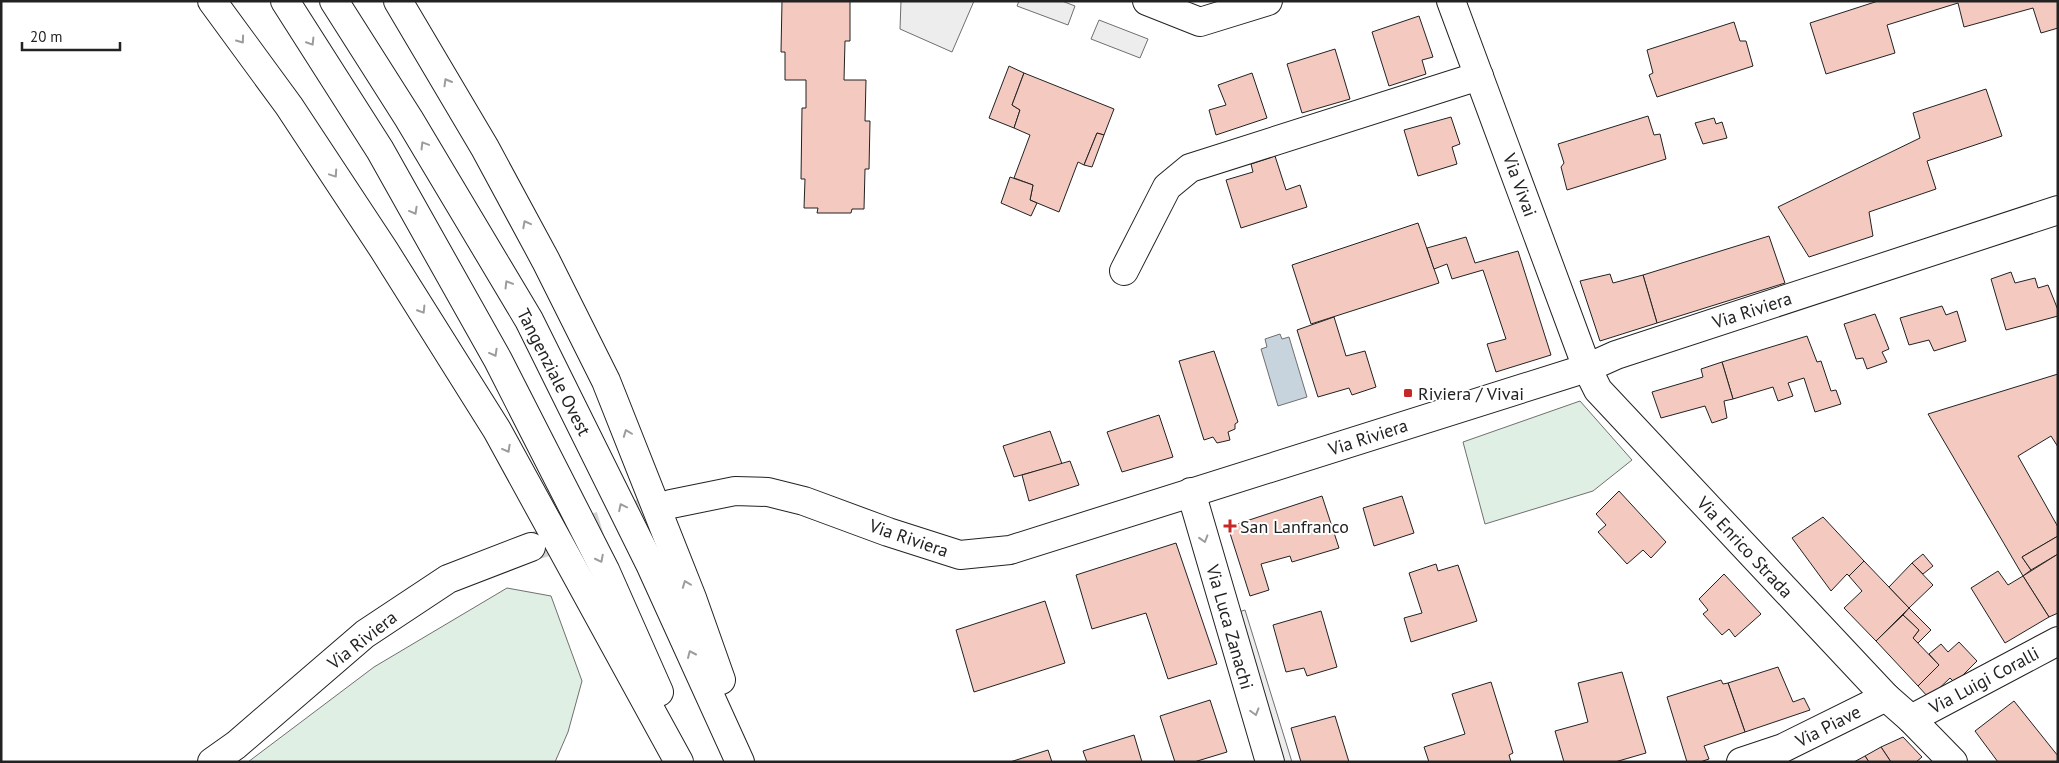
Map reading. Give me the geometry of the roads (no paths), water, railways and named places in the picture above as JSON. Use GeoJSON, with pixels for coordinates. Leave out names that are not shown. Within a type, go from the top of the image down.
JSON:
{"type":"FeatureCollection","features":[{"type":"Feature","properties":{"kind":"main road"},"geometry":{"type":"LineString","coordinates":[[212,1],[289,106],[379,242],[496,430],[679,762]]}},
{"type":"Feature","properties":{"kind":"main road"},"geometry":{"type":"LineString","coordinates":[[285,1],[380,150],[498,360],[605,570],[690,762]]}},
{"type":"Feature","properties":{"kind":"main road","name":"Tangenziale Ovest"},"geometry":{"type":"LineString","coordinates":[[334,1],[409,119],[529,320],[650,564],[740,762]]}},
{"type":"Feature","properties":{"kind":"main road"},"geometry":{"type":"LineString","coordinates":[[398,1],[485,148],[546,261],[606,381],[692,598],[750,762]]}},
{"type":"Feature","properties":{"kind":"main road"},"geometry":{"type":"LineString","coordinates":[[1147,1],[1200,22],[1268,1]]}},
{"type":"Feature","properties":{"kind":"main road","name":"Via Vivai"},"geometry":{"type":"LineString","coordinates":[[1451,1],[1587,368]]}},
{"type":"Feature","properties":{"kind":"main road"},"geometry":{"type":"LineString","coordinates":[[1124,272],[1167,187],[1190,168],[1479,76]]}},
{"type":"Feature","properties":{"kind":"main road","name":"Via Riviera"},"geometry":{"type":"LineString","coordinates":[[671,504],[735,491],[768,492],[804,500],[888,532],[960,555],[1010,550],[1587,368],[1616,355],[2058,210]]}},
{"type":"Feature","properties":{"kind":"main road","name":"Via Enrico Strada"},"geometry":{"type":"LineString","coordinates":[[1587,368],[1598,390],[1886,697],[1953,762]]}},
{"type":"Feature","properties":{"kind":"main road","name":"Via Luca Zanachi"},"geometry":{"type":"LineString","coordinates":[[1190,492],[1270,762]]}},
{"type":"Feature","properties":{"kind":"main road","name":"Via Riviera"},"geometry":{"type":"LineString","coordinates":[[212,762],[236,745],[365,634],[448,579],[531,547]]}},
{"type":"Feature","properties":{"kind":"main road","name":"Via Luigi Coralli"},"geometry":{"type":"LineString","coordinates":[[1910,719],[2056,644]]}},
{"type":"Feature","properties":{"kind":"main road","name":"Via Piave"},"geometry":{"type":"LineString","coordinates":[[1741,762],[1783,748],[1886,697]]}},
{"type":"Feature","properties":{"kind":"tunnel"},"geometry":{"type":"LineString","coordinates":[[534,546],[671,504]]}},
{"type":"Feature","properties":{"kind":"place","name":"Riviera / Vivai"},"geometry":{"type":"Point","coordinates":[1408,393]}},
{"type":"Feature","properties":{"kind":"place","name":"San Lanfranco"},"geometry":{"type":"Point","coordinates":[1230,526]}}]}
